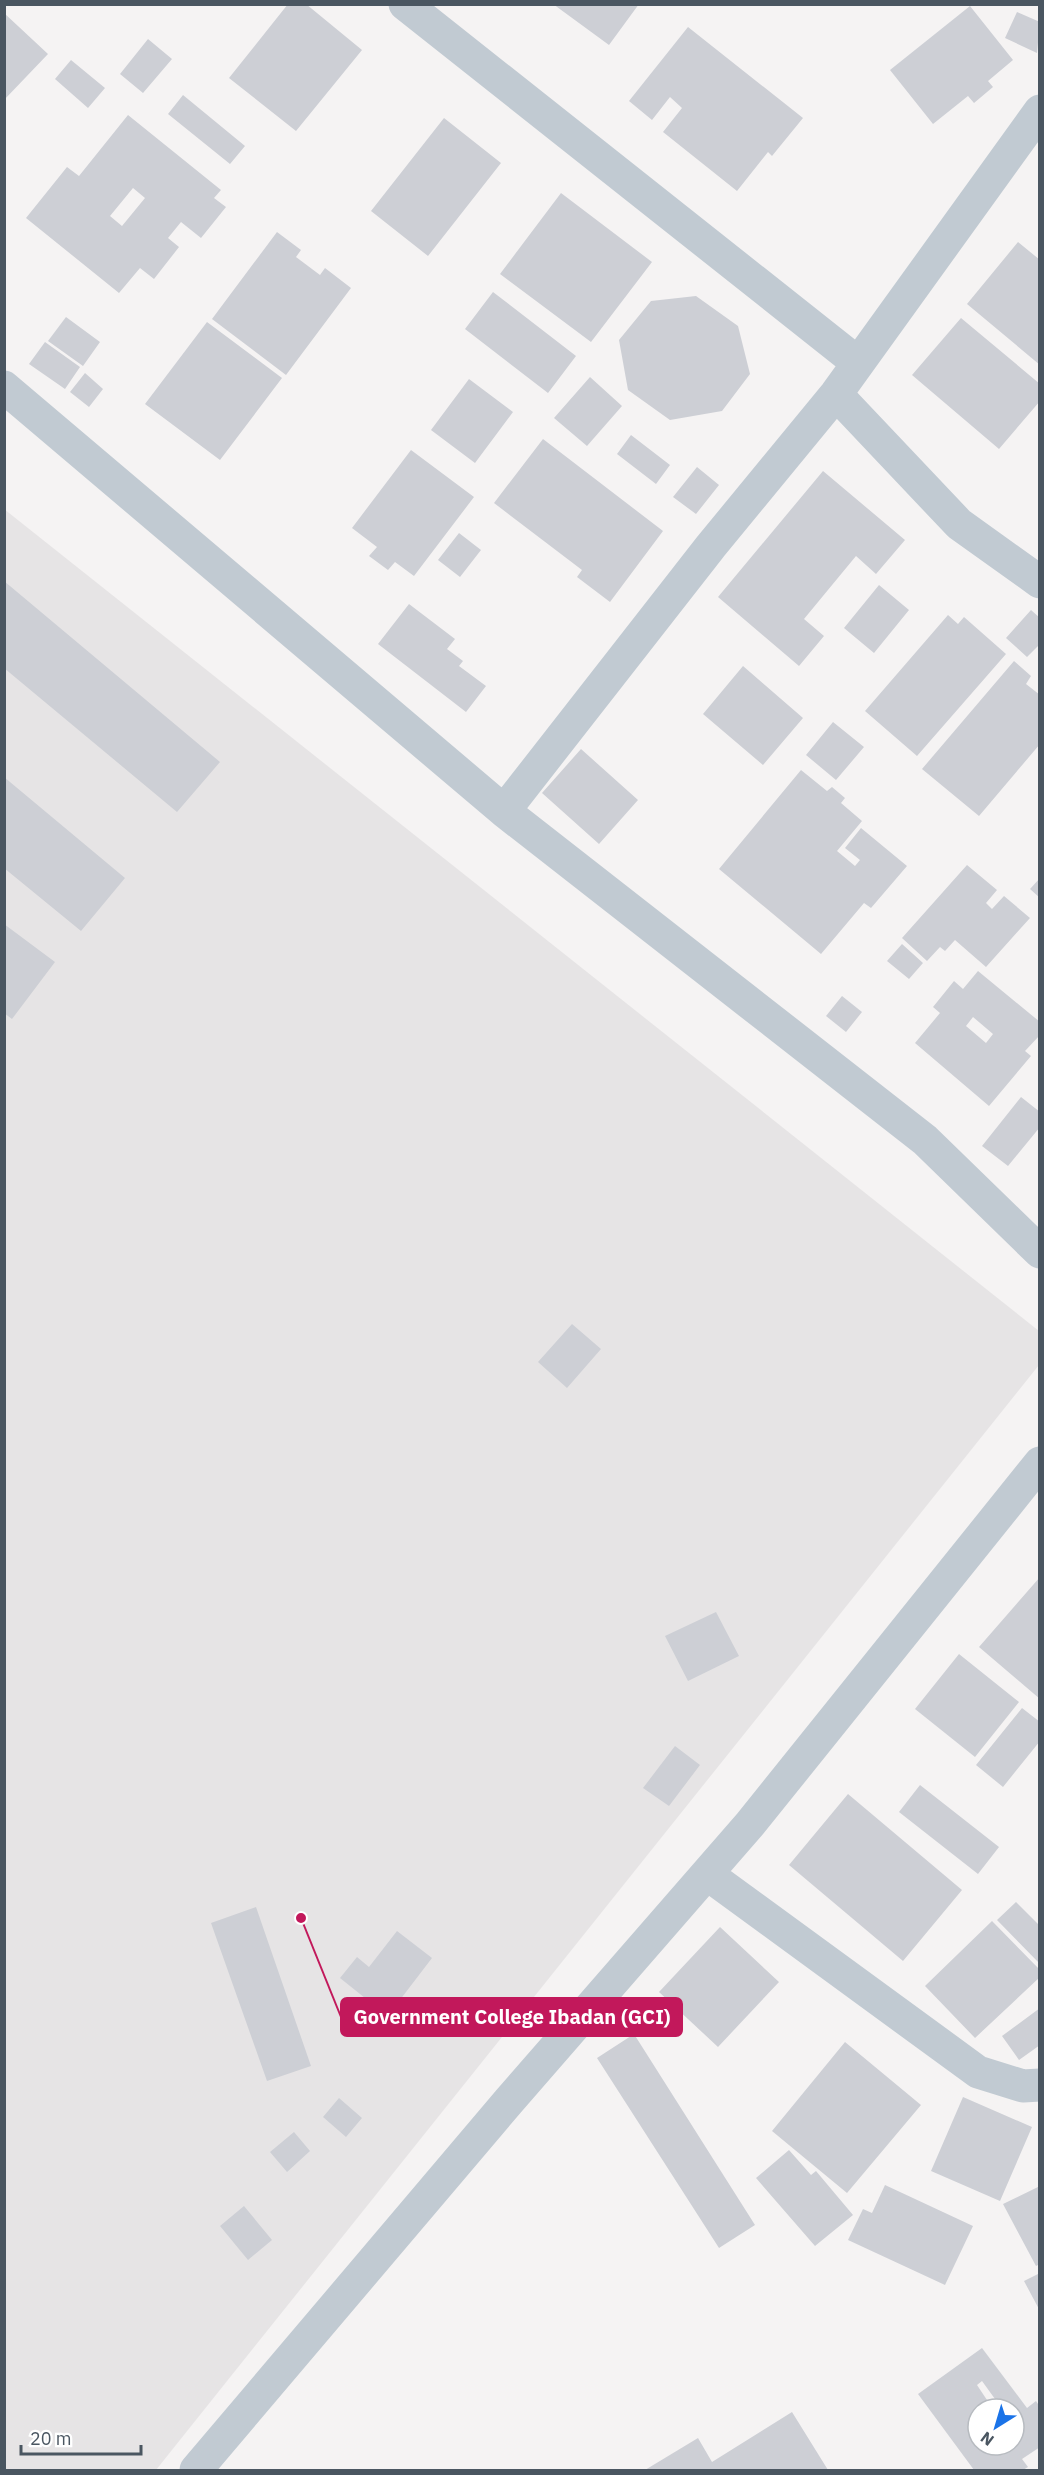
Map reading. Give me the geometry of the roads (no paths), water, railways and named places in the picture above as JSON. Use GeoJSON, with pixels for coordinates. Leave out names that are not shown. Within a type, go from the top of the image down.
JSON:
{"type":"FeatureCollection","features":[{"type":"Feature","properties":{"kind":"street"},"geometry":{"type":"LineString","coordinates":[[405,4],[858,363]]}},
{"type":"Feature","properties":{"kind":"street"},"geometry":{"type":"LineString","coordinates":[[504,812],[711,546],[836,393],[1040,111]]}},
{"type":"Feature","properties":{"kind":"street"},"geometry":{"type":"LineString","coordinates":[[4,387],[504,812],[925,1140],[1040,1252]]}},
{"type":"Feature","properties":{"kind":"street"},"geometry":{"type":"LineString","coordinates":[[836,393],[959,524],[1040,582]]}},
{"type":"Feature","properties":{"kind":"street"},"geometry":{"type":"LineString","coordinates":[[196,2470],[493,2119],[750,1824],[1040,1463]]}},
{"type":"Feature","properties":{"kind":"street"},"geometry":{"type":"LineString","coordinates":[[707,1874],[978,2072],[1023,2086],[1040,2085]]}},
{"type":"Feature","properties":{"kind":"place","name":"Government College Ibadan (GCI)"},"geometry":{"type":"Point","coordinates":[301,1918]}}]}
